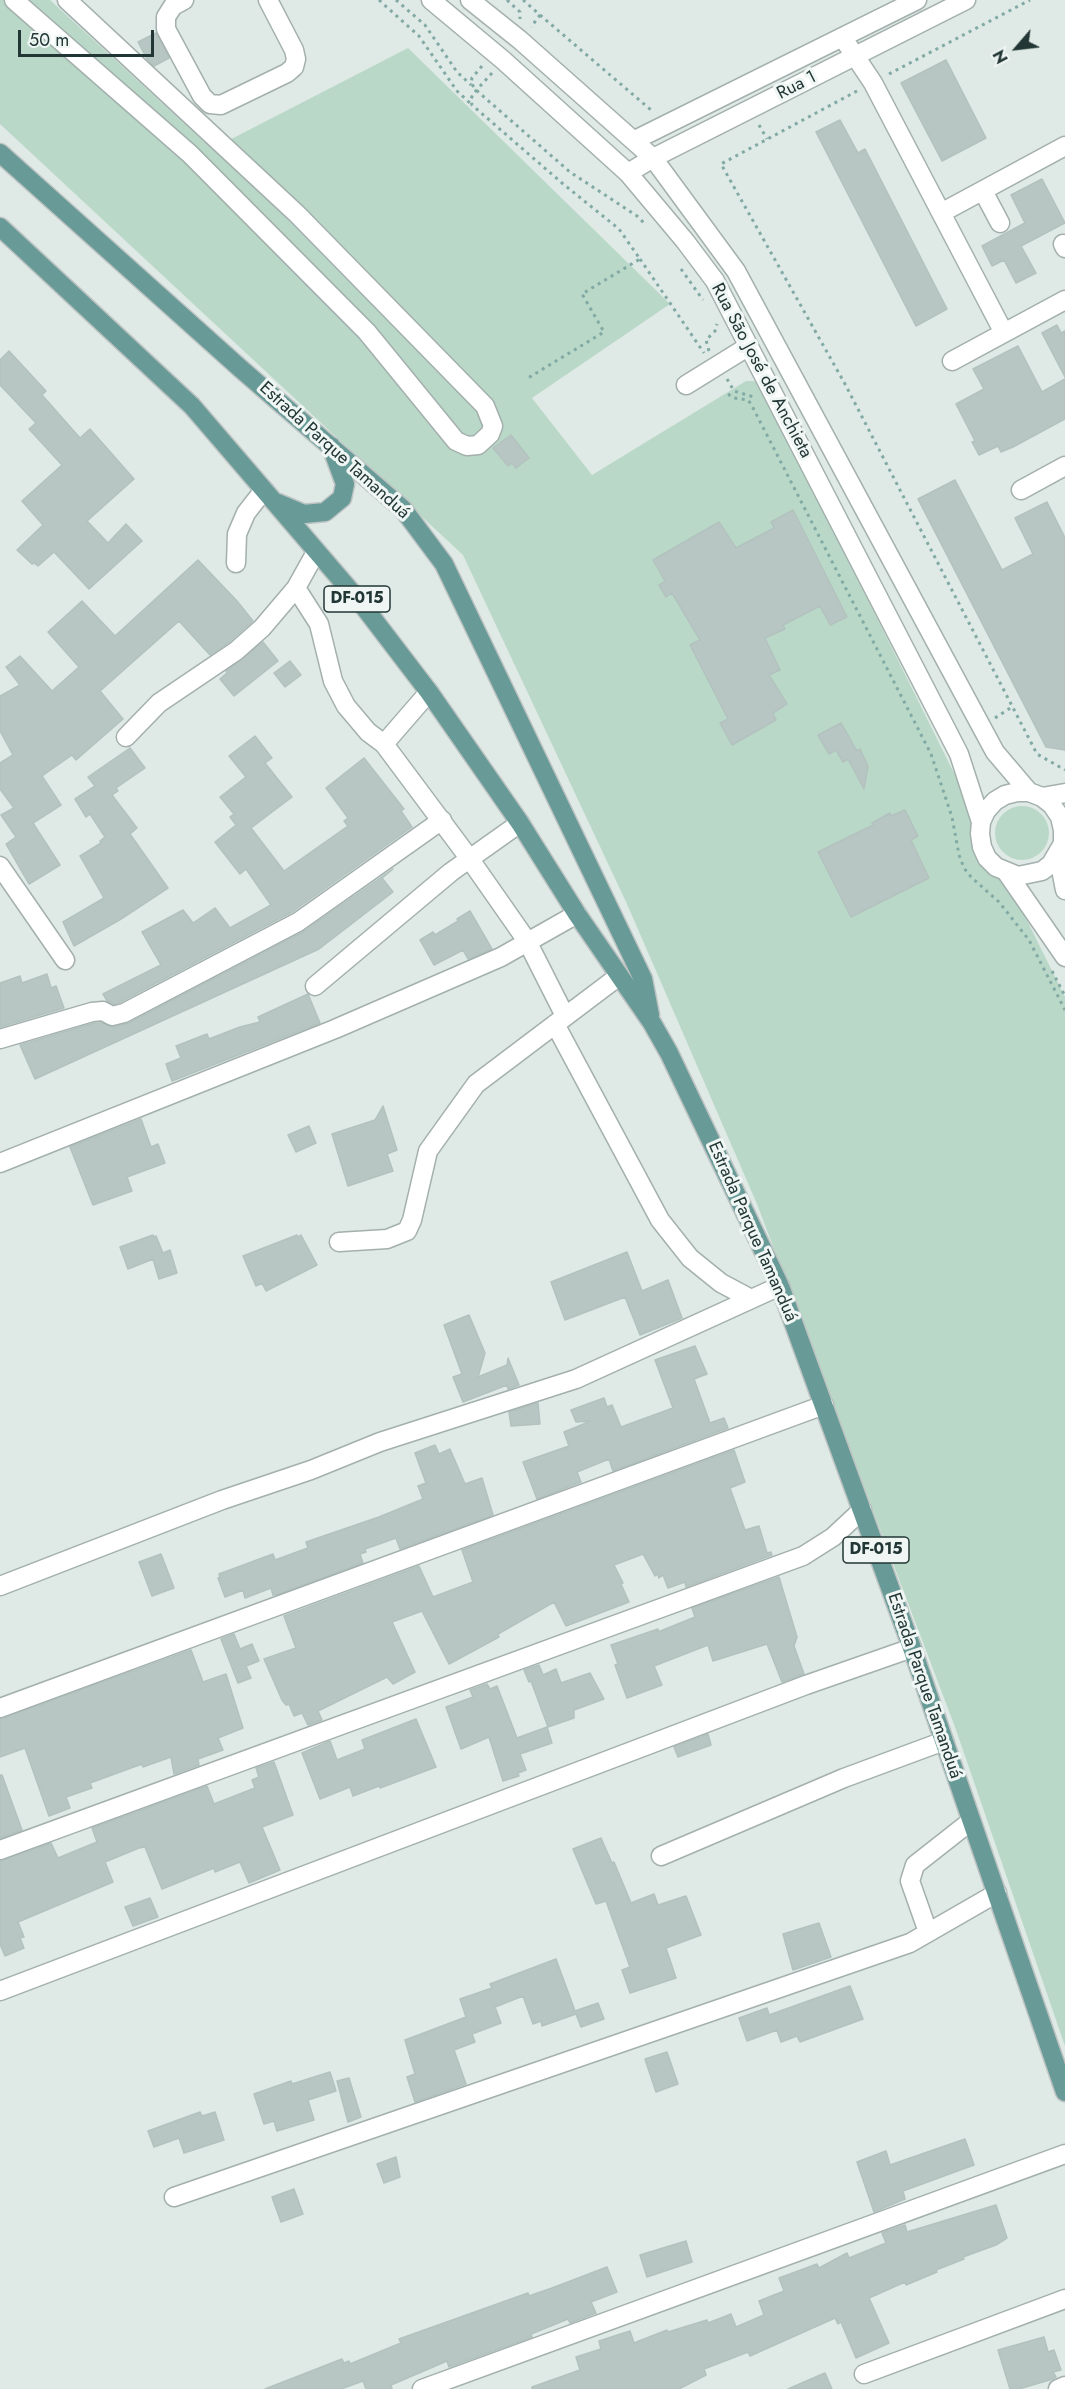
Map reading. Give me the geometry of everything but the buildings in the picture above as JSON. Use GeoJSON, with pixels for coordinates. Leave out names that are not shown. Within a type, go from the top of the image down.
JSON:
{"type":"FeatureCollection","features":[{"type":"Feature","properties":{"kind":"main road","name":"Estrada Parque Tamanduá"},"geometry":{"type":"LineString","coordinates":[[0,153],[241,369],[403,508],[444,564],[643,979],[652,1023]]}},
{"type":"Feature","properties":{"kind":"main road","name":"Estrada Parque Tamanduá"},"geometry":{"type":"LineString","coordinates":[[0,227],[192,406],[361,603],[429,692],[520,823],[652,1023],[669,1053],[780,1286],[912,1648],[1065,2092]]}},
{"type":"Feature","properties":{"kind":"main road"},"geometry":{"type":"LineString","coordinates":[[269,495],[304,514],[326,512],[342,498],[345,484],[331,445]]}},
{"type":"Feature","properties":{"kind":"street"},"geometry":{"type":"LineString","coordinates":[[14,0],[190,154],[367,332],[456,441],[467,446],[478,445],[490,434],[493,426],[485,406],[297,214],[66,0]]}},
{"type":"Feature","properties":{"kind":"street"},"geometry":{"type":"LineString","coordinates":[[184,0],[172,6],[166,17],[166,29],[202,96],[210,104],[221,105],[287,73],[294,67],[296,59],[294,50],[273,2]]}},
{"type":"Feature","properties":{"kind":"street","name":"Rua São José de Anchieta"},"geometry":{"type":"LineString","coordinates":[[432,0],[503,60],[628,174],[685,241],[715,281],[959,754],[981,822],[982,847],[992,862],[1007,873],[1065,957]]}},
{"type":"Feature","properties":{"kind":"street","name":"Rua São José de Anchieta"},"geometry":{"type":"LineString","coordinates":[[470,0],[520,40],[653,158],[736,272],[995,752],[1036,795],[1052,805],[1060,816],[1063,830],[1065,890]]}},
{"type":"Feature","properties":{"kind":"street","name":"Rua 1"},"geometry":{"type":"LineString","coordinates":[[635,140],[917,0]]}},
{"type":"Feature","properties":{"kind":"street","name":"Rua 1"},"geometry":{"type":"LineString","coordinates":[[628,174],[653,158],[966,0]]}},
{"type":"Feature","properties":{"kind":"street"},"geometry":{"type":"LineString","coordinates":[[843,38],[873,83],[1004,333]]}},
{"type":"Feature","properties":{"kind":"street"},"geometry":{"type":"LineString","coordinates":[[941,213],[1065,146]]}},
{"type":"Feature","properties":{"kind":"street"},"geometry":{"type":"LineString","coordinates":[[983,191],[1000,223]]}},
{"type":"Feature","properties":{"kind":"street"},"geometry":{"type":"LineString","coordinates":[[952,361],[1065,300]]}},
{"type":"Feature","properties":{"kind":"street"},"geometry":{"type":"LineString","coordinates":[[686,386],[749,346]]}},
{"type":"Feature","properties":{"kind":"street"},"geometry":{"type":"LineString","coordinates":[[1021,490],[1064,469]]}},
{"type":"Feature","properties":{"kind":"street"},"geometry":{"type":"LineString","coordinates":[[236,563],[237,534],[246,513],[269,495]]}},
{"type":"Feature","properties":{"kind":"street"},"geometry":{"type":"LineString","coordinates":[[126,737],[159,702],[236,651],[262,628],[296,588],[316,552]]}},
{"type":"Feature","properties":{"kind":"street"},"geometry":{"type":"LineString","coordinates":[[296,588],[319,624],[333,681],[346,706],[368,732],[384,744],[442,820],[527,941],[560,1020],[660,1220],[690,1258],[721,1283],[751,1299]]}},
{"type":"Feature","properties":{"kind":"street"},"geometry":{"type":"LineString","coordinates":[[384,744],[429,692]]}},
{"type":"Feature","properties":{"kind":"street"},"geometry":{"type":"LineString","coordinates":[[981,822],[986,811],[995,801],[1005,795],[1017,792],[1036,795],[1065,793]]}},
{"type":"Feature","properties":{"kind":"street"},"geometry":{"type":"LineString","coordinates":[[0,1039],[92,1012],[103,1011],[112,1016],[124,1013],[298,922],[442,820]]}},
{"type":"Feature","properties":{"kind":"street"},"geometry":{"type":"LineString","coordinates":[[315,986],[469,858],[520,823]]}},
{"type":"Feature","properties":{"kind":"street"},"geometry":{"type":"LineString","coordinates":[[1007,873],[1018,876],[1042,871],[1051,864],[1062,846]]}},
{"type":"Feature","properties":{"kind":"street"},"geometry":{"type":"LineString","coordinates":[[0,866],[65,960]]}},
{"type":"Feature","properties":{"kind":"street"},"geometry":{"type":"LineString","coordinates":[[0,1163],[335,1029],[501,957],[578,914]]}},
{"type":"Feature","properties":{"kind":"street"},"geometry":{"type":"LineString","coordinates":[[339,1242],[387,1239],[407,1231],[412,1220],[428,1151],[476,1084],[619,976]]}},
{"type":"Feature","properties":{"kind":"street"},"geometry":{"type":"LineString","coordinates":[[0,1586],[380,1442],[576,1379],[780,1286]]}},
{"type":"Feature","properties":{"kind":"street"},"geometry":{"type":"LineString","coordinates":[[0,1708],[824,1405]]}},
{"type":"Feature","properties":{"kind":"street"},"geometry":{"type":"LineString","coordinates":[[0,1850],[803,1556],[833,1537],[861,1509]]}},
{"type":"Feature","properties":{"kind":"street"},"geometry":{"type":"LineString","coordinates":[[0,1990],[784,1693],[912,1648]]}},
{"type":"Feature","properties":{"kind":"street"},"geometry":{"type":"LineString","coordinates":[[662,1856],[844,1779],[944,1741]]}},
{"type":"Feature","properties":{"kind":"street"},"geometry":{"type":"LineString","coordinates":[[928,1932],[910,1881],[915,1865],[972,1821]]}},
{"type":"Feature","properties":{"kind":"street"},"geometry":{"type":"LineString","coordinates":[[174,2197],[910,1943],[997,1893]]}},
{"type":"Feature","properties":{"kind":"street"},"geometry":{"type":"LineString","coordinates":[[422,2389],[1065,2154]]}},
{"type":"Feature","properties":{"kind":"street"},"geometry":{"type":"LineString","coordinates":[[864,2374],[1065,2300]]}},
{"type":"Feature","properties":{"kind":"street"},"geometry":{"type":"LineString","coordinates":[[1058,2389],[1065,2386]]}},
{"type":"Feature","properties":{"kind":"path"},"geometry":{"type":"LineString","coordinates":[[379,0],[419,36],[457,91],[562,183],[619,229],[704,353]]}},
{"type":"Feature","properties":{"kind":"path"},"geometry":{"type":"LineString","coordinates":[[396,0],[425,25],[457,72],[475,89],[570,172],[638,216],[651,230]]}},
{"type":"Feature","properties":{"kind":"path"},"geometry":{"type":"LineString","coordinates":[[507,0],[520,12],[520,20]]}},
{"type":"Feature","properties":{"kind":"path"},"geometry":{"type":"LineString","coordinates":[[523,0],[651,110],[661,109]]}},
{"type":"Feature","properties":{"kind":"path"},"geometry":{"type":"LineString","coordinates":[[1030,0],[721,164],[850,394],[1036,754],[1065,770]]}},
{"type":"Feature","properties":{"kind":"path"},"geometry":{"type":"LineString","coordinates":[[520,40],[540,15]]}},
{"type":"Feature","properties":{"kind":"path"},"geometry":{"type":"LineString","coordinates":[[472,105],[471,99],[475,89],[503,60]]}},
{"type":"Feature","properties":{"kind":"path"},"geometry":{"type":"LineString","coordinates":[[475,89],[471,83],[472,78],[483,65]]}},
{"type":"Feature","properties":{"kind":"path"},"geometry":{"type":"LineString","coordinates":[[528,378],[604,332],[582,294],[640,259]]}},
{"type":"Feature","properties":{"kind":"path"},"geometry":{"type":"LineString","coordinates":[[677,263],[704,302]]}},
{"type":"Feature","properties":{"kind":"path"},"geometry":{"type":"LineString","coordinates":[[706,345],[706,340],[715,331],[717,321]]}},
{"type":"Feature","properties":{"kind":"path"},"geometry":{"type":"LineString","coordinates":[[728,394],[734,398],[748,400],[751,404],[931,754],[952,817],[959,855],[964,868],[971,878],[999,902],[1029,940],[1065,1010]]}},
{"type":"Feature","properties":{"kind":"green space"},"geometry":{"type":"Polygon","coordinates":[[[0,0],[50,0],[212,149],[408,48],[670,304],[532,398],[592,475],[746,381],[754,381],[765,392],[1065,997],[1065,2046],[955,1727],[757,1204],[627,904],[463,555],[0,124],[0,0]]]}},
{"type":"Feature","properties":{"kind":"green space"},"geometry":{"type":"Polygon","coordinates":[[[1022,806],[1032,808],[1041,814],[1047,823],[1049,833],[1047,843],[1041,852],[1032,858],[1022,860],[1012,858],[1003,852],[997,843],[995,833],[997,823],[1003,814],[1012,808],[1022,806]]]}}]}
